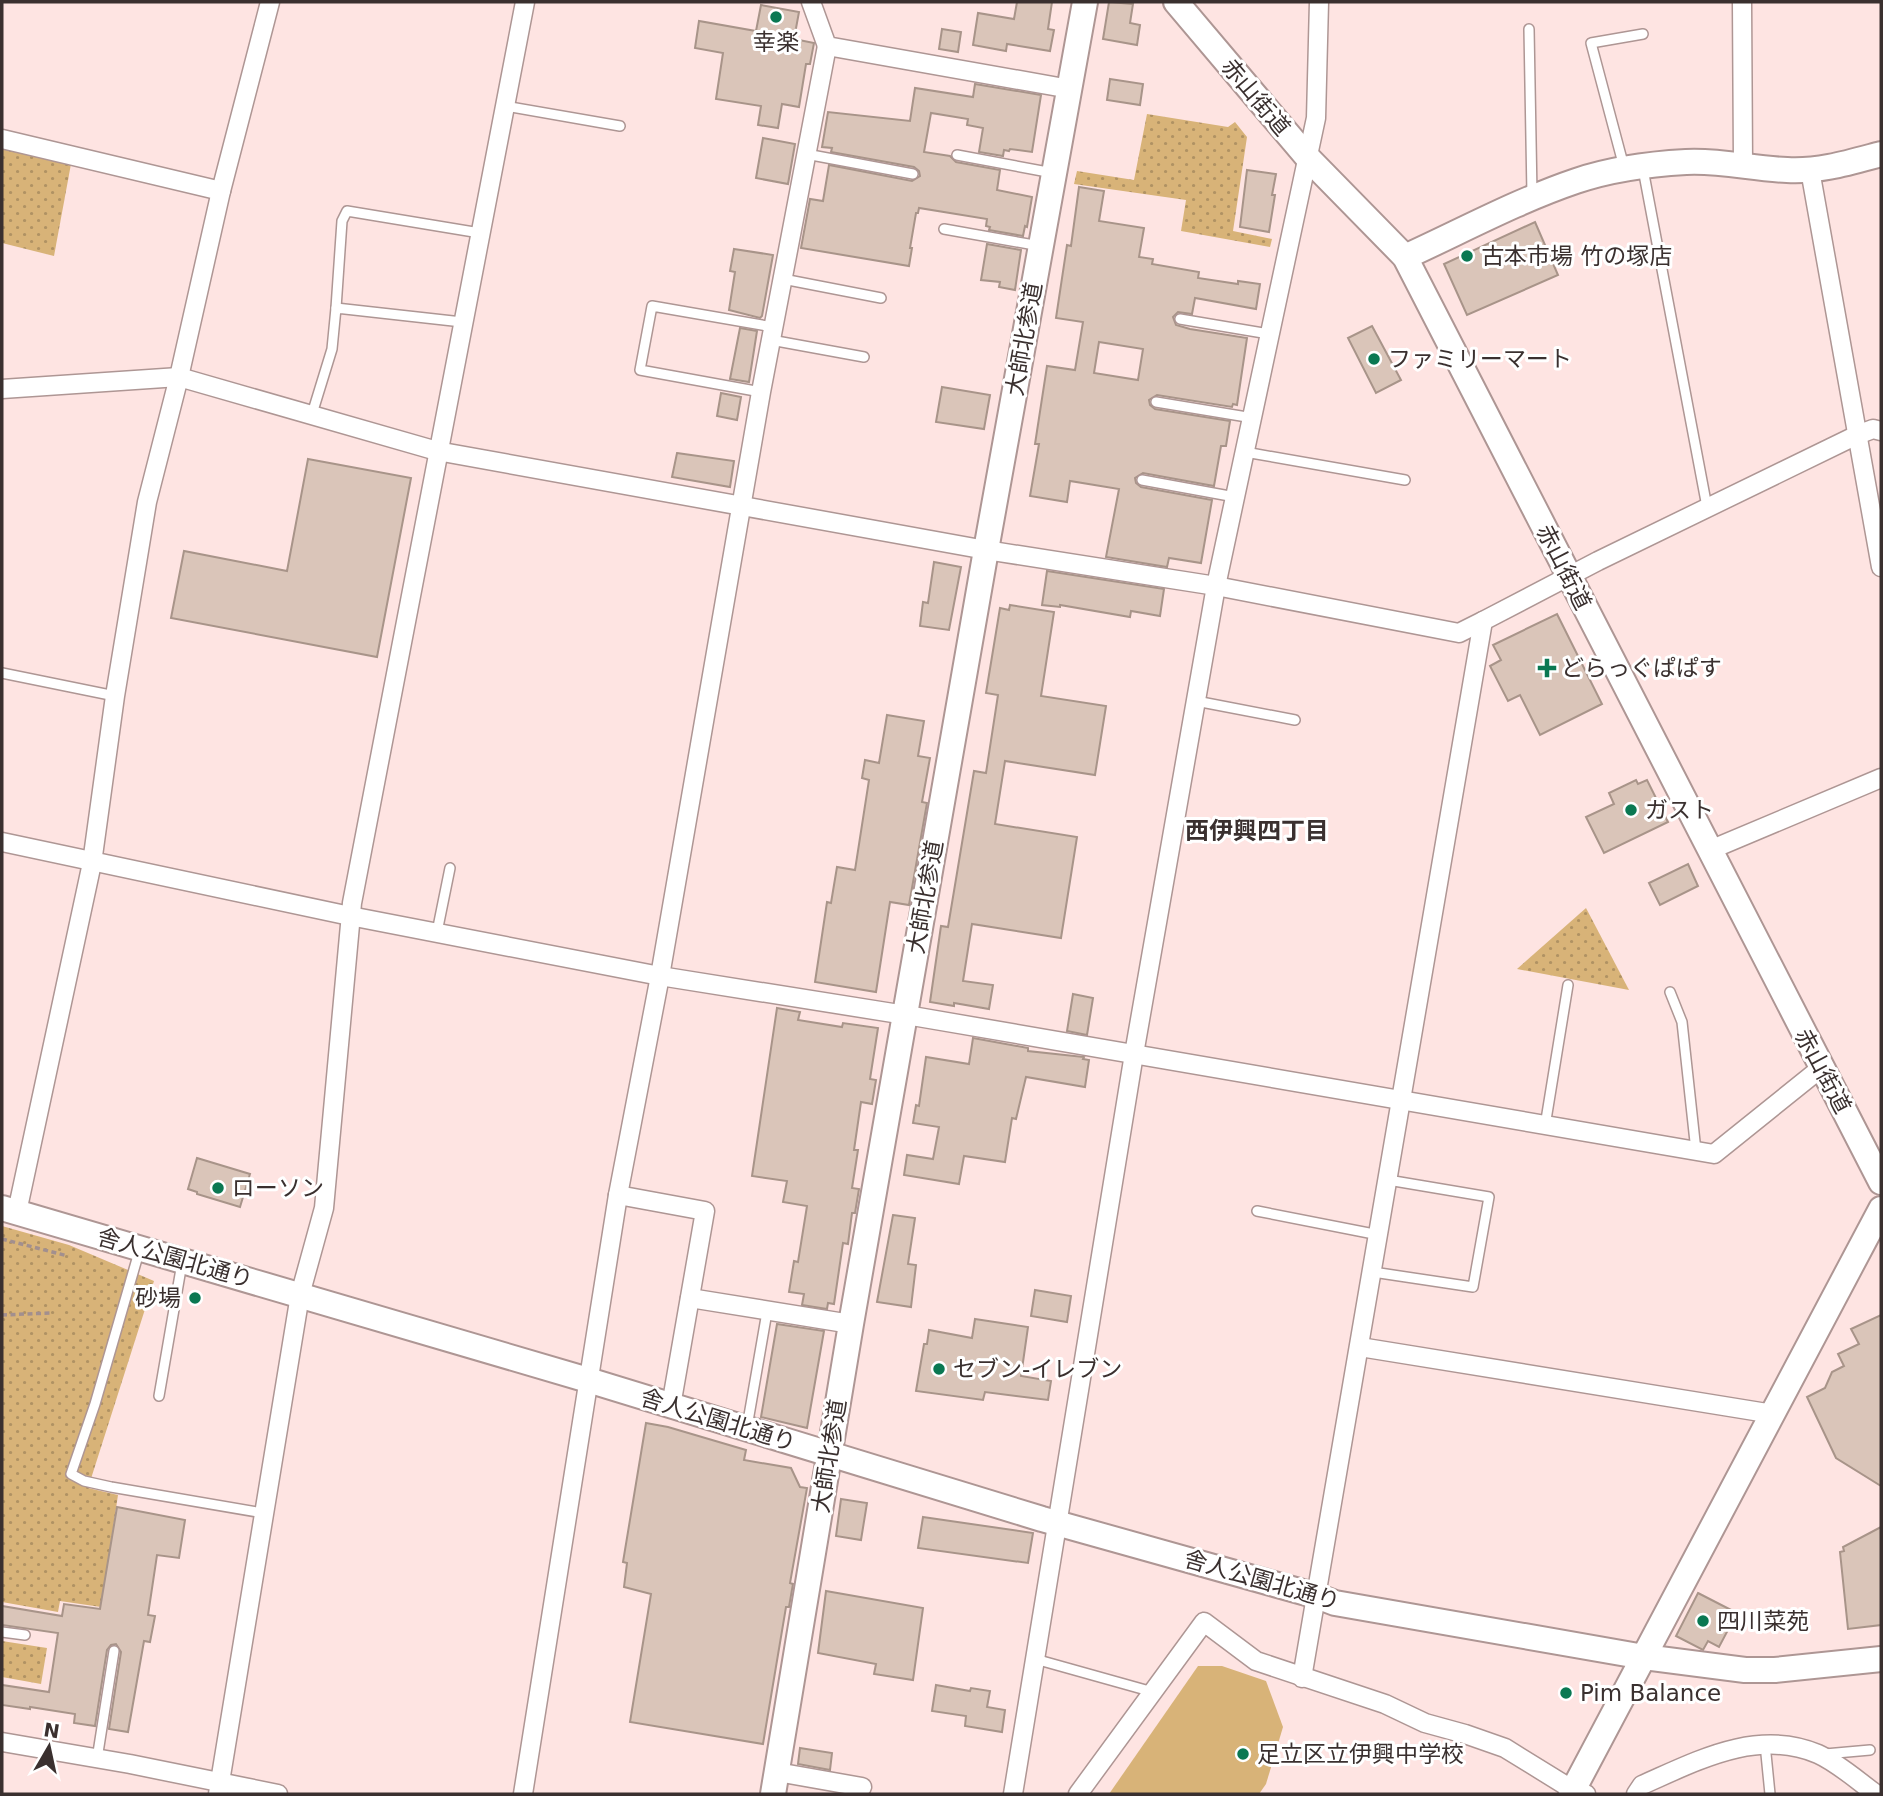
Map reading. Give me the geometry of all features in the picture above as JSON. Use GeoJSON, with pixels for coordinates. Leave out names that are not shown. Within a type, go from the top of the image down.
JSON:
{"type":"FeatureCollection","features":[{"type":"Feature","properties":{"kind":"street"},"geometry":{"type":"LineString","coordinates":[[9,1210],[92,863],[115,696],[148,502],[221,191],[270,2]]}},
{"type":"Feature","properties":{"kind":"street"},"geometry":{"type":"LineString","coordinates":[[219,1789],[300,1295],[324,1208],[350,916],[526,2]]}},
{"type":"Feature","properties":{"kind":"street"},"geometry":{"type":"LineString","coordinates":[[523,1794],[618,1195],[660,976],[761,392],[827,46],[811,2]]}},
{"type":"Feature","properties":{"kind":"street","name":"大師北参道"},"geometry":{"type":"LineString","coordinates":[[775,1783],[851,1324],[1085,2]]}},
{"type":"Feature","properties":{"kind":"street","name":"赤山街道"},"geometry":{"type":"LineString","coordinates":[[1176,2],[1308,158],[1405,257],[1881,1182]]}},
{"type":"Feature","properties":{"kind":"street"},"geometry":{"type":"LineString","coordinates":[[1013,1794],[1134,1054],[1216,586],[1316,118],[1319,2]]}},
{"type":"Feature","properties":{"kind":"street"},"geometry":{"type":"LineString","coordinates":[[1742,2],[1743,164]]}},
{"type":"Feature","properties":{"kind":"street"},"geometry":{"type":"LineString","coordinates":[[827,46],[1070,89]]}},
{"type":"Feature","properties":{"kind":"street"},"geometry":{"type":"LineString","coordinates":[[2,139],[221,191]]}},
{"type":"Feature","properties":{"kind":"street"},"geometry":{"type":"LineString","coordinates":[[1405,257],[1532,198],[1578,180],[1633,168],[1720,161],[1786,170],[1810,170],[1881,154]]}},
{"type":"Feature","properties":{"kind":"street"},"geometry":{"type":"LineString","coordinates":[[1810,170],[1881,567]]}},
{"type":"Feature","properties":{"kind":"street"},"geometry":{"type":"LineString","coordinates":[[2,389],[179,377],[438,451],[986,550],[1216,586],[1459,633],[1568,576],[1857,435],[1873,429],[1881,431]]}},
{"type":"Feature","properties":{"kind":"street"},"geometry":{"type":"LineString","coordinates":[[1302,1678],[1483,621]]}},
{"type":"Feature","properties":{"kind":"street"},"geometry":{"type":"LineString","coordinates":[[1710,850],[1881,779]]}},
{"type":"Feature","properties":{"kind":"street"},"geometry":{"type":"LineString","coordinates":[[2,842],[350,916],[660,976],[905,1015],[1714,1154],[1821,1068]]}},
{"type":"Feature","properties":{"kind":"street"},"geometry":{"type":"LineString","coordinates":[[618,1195],[705,1211],[671,1406]]}},
{"type":"Feature","properties":{"kind":"street"},"geometry":{"type":"LineString","coordinates":[[1078,1794],[1204,1622],[1256,1661],[1385,1704],[1425,1723],[1505,1748],[1577,1793],[1644,1657],[1881,1209]]}},
{"type":"Feature","properties":{"kind":"street","name":"舎人公園北通り"},"geometry":{"type":"LineString","coordinates":[[9,1210],[1335,1603],[1644,1657],[1745,1670],[1775,1670],[1881,1658]]}},
{"type":"Feature","properties":{"kind":"street"},"geometry":{"type":"LineString","coordinates":[[690,1298],[851,1324]]}},
{"type":"Feature","properties":{"kind":"street"},"geometry":{"type":"LineString","coordinates":[[1360,1347],[1773,1414]]}},
{"type":"Feature","properties":{"kind":"street"},"geometry":{"type":"LineString","coordinates":[[2,1742],[97,1759],[219,1789],[278,1794]]}},
{"type":"Feature","properties":{"kind":"street"},"geometry":{"type":"LineString","coordinates":[[1636,1794],[1642,1785],[1720,1751],[1765,1744],[1802,1749],[1820,1755],[1868,1792]]}},
{"type":"Feature","properties":{"kind":"street"},"geometry":{"type":"LineString","coordinates":[[775,1783],[862,1787]]}},
{"type":"Feature","properties":{"kind":"lane"},"geometry":{"type":"LineString","coordinates":[[1529,29],[1532,198]]}},
{"type":"Feature","properties":{"kind":"lane"},"geometry":{"type":"LineString","coordinates":[[1643,34],[1591,43],[1633,168],[1707,507]]}},
{"type":"Feature","properties":{"kind":"lane"},"geometry":{"type":"LineString","coordinates":[[505,106],[620,126]]}},
{"type":"Feature","properties":{"kind":"lane"},"geometry":{"type":"LineString","coordinates":[[807,154],[913,174]]}},
{"type":"Feature","properties":{"kind":"lane"},"geometry":{"type":"LineString","coordinates":[[957,155],[1055,173]]}},
{"type":"Feature","properties":{"kind":"lane"},"geometry":{"type":"LineString","coordinates":[[312,414],[332,349],[342,221],[347,211],[480,233]]}},
{"type":"Feature","properties":{"kind":"lane"},"geometry":{"type":"LineString","coordinates":[[944,229],[1041,246]]}},
{"type":"Feature","properties":{"kind":"lane"},"geometry":{"type":"LineString","coordinates":[[783,279],[881,298]]}},
{"type":"Feature","properties":{"kind":"lane"},"geometry":{"type":"LineString","coordinates":[[761,392],[640,370],[652,306],[864,357]]}},
{"type":"Feature","properties":{"kind":"lane"},"geometry":{"type":"LineString","coordinates":[[336,308],[463,322]]}},
{"type":"Feature","properties":{"kind":"lane"},"geometry":{"type":"LineString","coordinates":[[1180,319],[1269,334]]}},
{"type":"Feature","properties":{"kind":"lane"},"geometry":{"type":"LineString","coordinates":[[1156,402],[1253,418]]}},
{"type":"Feature","properties":{"kind":"lane"},"geometry":{"type":"LineString","coordinates":[[1245,452],[1405,480]]}},
{"type":"Feature","properties":{"kind":"lane"},"geometry":{"type":"LineString","coordinates":[[1142,480],[1234,497]]}},
{"type":"Feature","properties":{"kind":"lane"},"geometry":{"type":"LineString","coordinates":[[2,673],[115,696]]}},
{"type":"Feature","properties":{"kind":"lane"},"geometry":{"type":"LineString","coordinates":[[1196,701],[1295,720]]}},
{"type":"Feature","properties":{"kind":"lane"},"geometry":{"type":"LineString","coordinates":[[438,932],[450,868]]}},
{"type":"Feature","properties":{"kind":"lane"},"geometry":{"type":"LineString","coordinates":[[1545,1126],[1567,985]]}},
{"type":"Feature","properties":{"kind":"lane"},"geometry":{"type":"LineString","coordinates":[[1670,992],[1682,1022],[1696,1151]]}},
{"type":"Feature","properties":{"kind":"lane"},"geometry":{"type":"LineString","coordinates":[[1373,1272],[1473,1287],[1487,1210],[1489,1197],[1388,1180]]}},
{"type":"Feature","properties":{"kind":"lane"},"geometry":{"type":"LineString","coordinates":[[1257,1211],[1379,1235]]}},
{"type":"Feature","properties":{"kind":"lane"},"geometry":{"type":"LineString","coordinates":[[140,1247],[95,1404],[71,1474],[84,1482],[263,1513]]}},
{"type":"Feature","properties":{"kind":"lane"},"geometry":{"type":"LineString","coordinates":[[159,1396],[183,1260]]}},
{"type":"Feature","properties":{"kind":"lane"},"geometry":{"type":"LineString","coordinates":[[747,1429],[766,1311]]}},
{"type":"Feature","properties":{"kind":"lane"},"geometry":{"type":"LineString","coordinates":[[2,1632],[25,1636]]}},
{"type":"Feature","properties":{"kind":"lane"},"geometry":{"type":"LineString","coordinates":[[97,1759],[114,1651]]}},
{"type":"Feature","properties":{"kind":"lane"},"geometry":{"type":"LineString","coordinates":[[1035,1658],[1153,1692]]}},
{"type":"Feature","properties":{"kind":"lane"},"geometry":{"type":"LineString","coordinates":[[1765,1744],[1770,1794]]}},
{"type":"Feature","properties":{"kind":"lane"},"geometry":{"type":"LineString","coordinates":[[1820,1755],[1870,1750]]}},
{"type":"Feature","properties":{"kind":"path"},"geometry":{"type":"LineString","coordinates":[[2,1240],[68,1256]]}},
{"type":"Feature","properties":{"kind":"path"},"geometry":{"type":"LineString","coordinates":[[2,1315],[50,1313]]}},
{"type":"Feature","properties":{"kind":"shaded area"},"geometry":{"type":"Polygon","coordinates":[[[1147,114],[1228,127],[1235,122],[1247,137],[1233,231],[1272,239],[1270,247],[1181,231],[1186,200],[1074,184],[1077,171],[1134,180],[1147,114]]]}},
{"type":"Feature","properties":{"kind":"shaded area"},"geometry":{"type":"Polygon","coordinates":[[[2,149],[71,164],[54,256],[2,243],[2,149]]]}},
{"type":"Feature","properties":{"kind":"shaded area"},"geometry":{"type":"Polygon","coordinates":[[[1586,908],[1629,990],[1517,969],[1586,908]]]}},
{"type":"Feature","properties":{"kind":"shaded area"},"geometry":{"type":"Polygon","coordinates":[[[2,1226],[69,1245],[154,1281],[88,1488],[118,1495],[101,1607],[60,1601],[58,1612],[2,1602],[2,1226]]]}},
{"type":"Feature","properties":{"kind":"shaded area"},"geometry":{"type":"Polygon","coordinates":[[[2,1641],[47,1648],[41,1684],[2,1677],[2,1641]]]}},
{"type":"Feature","properties":{"kind":"shaded area"},"geometry":{"type":"Polygon","coordinates":[[[1198,1666],[1222,1666],[1266,1681],[1283,1727],[1266,1784],[1259,1794],[1109,1794],[1198,1666]]]}},
{"type":"Feature","properties":{"kind":"building"},"geometry":{"type":"Polygon","coordinates":[[[1017,2],[1052,2],[1048,29],[1054,30],[1050,51],[1007,44],[1006,51],[973,45],[978,13],[1014,19],[1017,2]]]}},
{"type":"Feature","properties":{"kind":"building"},"geometry":{"type":"Polygon","coordinates":[[[1109,2],[1133,4],[1130,23],[1140,25],[1137,45],[1103,39],[1109,2]]]}},
{"type":"Feature","properties":{"kind":"building"},"geometry":{"type":"Polygon","coordinates":[[[761,5],[799,12],[794,39],[814,43],[810,64],[806,64],[799,107],[782,104],[778,128],[758,125],[761,106],[716,99],[723,53],[695,48],[699,21],[756,31],[761,5]]]}},
{"type":"Feature","properties":{"kind":"building"},"geometry":{"type":"Polygon","coordinates":[[[942,29],[961,32],[958,52],[939,49],[942,29]]]}},
{"type":"Feature","properties":{"kind":"building"},"geometry":{"type":"Polygon","coordinates":[[[1110,79],[1143,84],[1140,105],[1107,100],[1110,79]]]}},
{"type":"Feature","properties":{"kind":"building"},"geometry":{"type":"Polygon","coordinates":[[[975,84],[1041,95],[1032,152],[1010,149],[1004,150],[1003,156],[979,152],[983,128],[967,125],[968,119],[931,113],[924,152],[950,156],[956,162],[1000,170],[997,190],[1032,197],[1023,236],[989,230],[990,227],[986,226],[987,219],[919,208],[916,213],[909,266],[801,248],[810,199],[823,201],[829,165],[912,181],[920,176],[914,167],[831,152],[832,148],[822,147],[828,112],[910,121],[915,88],[973,97],[975,84]]]}},
{"type":"Feature","properties":{"kind":"building"},"geometry":{"type":"Polygon","coordinates":[[[763,138],[795,144],[788,184],[756,178],[763,138]]]}},
{"type":"Feature","properties":{"kind":"building"},"geometry":{"type":"Polygon","coordinates":[[[1247,170],[1276,174],[1269,232],[1240,227],[1247,170]]]}},
{"type":"Feature","properties":{"kind":"building"},"geometry":{"type":"Polygon","coordinates":[[[1079,187],[1104,191],[1099,221],[1144,228],[1139,257],[1153,259],[1152,264],[1199,272],[1198,278],[1238,284],[1238,281],[1260,284],[1256,309],[1195,298],[1192,314],[1178,312],[1173,317],[1176,325],[1190,329],[1247,338],[1237,405],[1233,404],[1232,407],[1157,395],[1149,400],[1155,409],[1230,421],[1226,446],[1221,446],[1214,486],[1143,473],[1135,478],[1141,487],[1212,500],[1201,563],[1169,558],[1167,567],[1106,557],[1119,489],[1070,481],[1067,502],[1030,496],[1039,444],[1035,444],[1047,366],[1075,370],[1083,322],[1056,318],[1067,245],[1071,246],[1079,187]],[[1099,342],[1094,373],[1138,380],[1143,349],[1099,342]]]}},
{"type":"Feature","properties":{"kind":"building"},"geometry":{"type":"Polygon","coordinates":[[[1535,222],[1558,275],[1467,315],[1444,264],[1535,222]]]}},
{"type":"Feature","properties":{"kind":"building"},"geometry":{"type":"Polygon","coordinates":[[[987,244],[1021,250],[1015,290],[999,287],[1000,282],[981,280],[987,244]]]}},
{"type":"Feature","properties":{"kind":"building"},"geometry":{"type":"Polygon","coordinates":[[[734,249],[773,255],[760,318],[729,310],[735,272],[730,271],[734,249]]]}},
{"type":"Feature","properties":{"kind":"building"},"geometry":{"type":"Polygon","coordinates":[[[1372,326],[1401,380],[1376,393],[1348,338],[1372,326]]]}},
{"type":"Feature","properties":{"kind":"building"},"geometry":{"type":"Polygon","coordinates":[[[740,328],[757,331],[749,382],[730,379],[740,328]]]}},
{"type":"Feature","properties":{"kind":"building"},"geometry":{"type":"Polygon","coordinates":[[[942,387],[990,395],[984,429],[936,422],[942,387]]]}},
{"type":"Feature","properties":{"kind":"building"},"geometry":{"type":"Polygon","coordinates":[[[721,393],[741,397],[737,420],[717,416],[721,393]]]}},
{"type":"Feature","properties":{"kind":"building"},"geometry":{"type":"Polygon","coordinates":[[[677,453],[734,461],[730,487],[672,477],[677,453]]]}},
{"type":"Feature","properties":{"kind":"building"},"geometry":{"type":"Polygon","coordinates":[[[308,459],[411,478],[377,657],[171,618],[184,551],[287,571],[308,459]]]}},
{"type":"Feature","properties":{"kind":"building"},"geometry":{"type":"Polygon","coordinates":[[[934,562],[961,567],[949,630],[920,626],[923,602],[928,603],[934,562]]]}},
{"type":"Feature","properties":{"kind":"building"},"geometry":{"type":"Polygon","coordinates":[[[1047,571],[1164,589],[1160,616],[1131,611],[1130,617],[1060,605],[1042,605],[1047,571]]]}},
{"type":"Feature","properties":{"kind":"building"},"geometry":{"type":"Polygon","coordinates":[[[1010,605],[1054,612],[1041,696],[1106,706],[1095,775],[1005,761],[995,824],[1077,837],[1061,938],[972,924],[963,981],[993,985],[989,1009],[930,1002],[941,926],[948,927],[974,771],[986,773],[998,695],[986,693],[1000,608],[1009,610],[1010,605]]]}},
{"type":"Feature","properties":{"kind":"building"},"geometry":{"type":"Polygon","coordinates":[[[1557,614],[1602,704],[1540,735],[1520,695],[1508,701],[1490,666],[1501,660],[1493,645],[1557,614]]]}},
{"type":"Feature","properties":{"kind":"building"},"geometry":{"type":"Polygon","coordinates":[[[887,715],[924,721],[918,756],[930,758],[922,802],[927,803],[909,905],[890,902],[876,992],[815,982],[827,902],[831,903],[837,867],[855,870],[869,780],[862,778],[865,760],[879,763],[887,715]]]}},
{"type":"Feature","properties":{"kind":"building","name":"ガスト"},"geometry":{"type":"Polygon","coordinates":[[[1636,780],[1638,784],[1647,780],[1668,822],[1604,853],[1586,817],[1614,804],[1609,793],[1636,780]]]}},
{"type":"Feature","properties":{"kind":"building"},"geometry":{"type":"Polygon","coordinates":[[[1688,864],[1698,886],[1660,905],[1649,883],[1688,864]]]}},
{"type":"Feature","properties":{"kind":"building"},"geometry":{"type":"Polygon","coordinates":[[[1073,994],[1093,998],[1087,1035],[1067,1031],[1073,994]]]}},
{"type":"Feature","properties":{"kind":"building"},"geometry":{"type":"Polygon","coordinates":[[[777,1008],[800,1012],[798,1020],[842,1027],[843,1023],[878,1028],[870,1079],[876,1080],[872,1104],[861,1102],[854,1150],[858,1150],[852,1188],[859,1189],[855,1213],[852,1213],[848,1244],[843,1243],[834,1304],[828,1303],[827,1309],[802,1305],[804,1294],[789,1292],[794,1261],[798,1262],[807,1206],[783,1202],[787,1181],[752,1176],[777,1008]]]}},
{"type":"Feature","properties":{"kind":"building"},"geometry":{"type":"Polygon","coordinates":[[[973,1038],[1028,1048],[1028,1051],[1084,1057],[1083,1059],[1089,1060],[1085,1087],[1026,1077],[1016,1119],[1012,1118],[1005,1162],[964,1156],[959,1184],[904,1175],[907,1155],[933,1159],[939,1127],[913,1123],[916,1105],[919,1106],[926,1057],[969,1064],[973,1038]]]}},
{"type":"Feature","properties":{"kind":"building"},"geometry":{"type":"Polygon","coordinates":[[[197,1158],[250,1174],[240,1207],[188,1189],[197,1158]]]}},
{"type":"Feature","properties":{"kind":"building"},"geometry":{"type":"Polygon","coordinates":[[[893,1215],[915,1218],[908,1264],[916,1265],[911,1307],[877,1302],[893,1215]]]}},
{"type":"Feature","properties":{"kind":"building"},"geometry":{"type":"Polygon","coordinates":[[[1035,1290],[1071,1296],[1067,1322],[1031,1316],[1035,1290]]]}},
{"type":"Feature","properties":{"kind":"building"},"geometry":{"type":"Polygon","coordinates":[[[1881,1315],[1881,1486],[1836,1458],[1807,1397],[1825,1388],[1832,1372],[1844,1366],[1838,1354],[1859,1344],[1851,1329],[1881,1315]]]}},
{"type":"Feature","properties":{"kind":"building"},"geometry":{"type":"Polygon","coordinates":[[[975,1319],[1028,1327],[1021,1376],[1051,1381],[1048,1400],[985,1392],[983,1400],[916,1391],[929,1330],[972,1338],[975,1319]]]}},
{"type":"Feature","properties":{"kind":"building"},"geometry":{"type":"Polygon","coordinates":[[[777,1324],[824,1331],[807,1428],[761,1417],[777,1324]]]}},
{"type":"Feature","properties":{"kind":"building"},"geometry":{"type":"Polygon","coordinates":[[[646,1423],[746,1450],[744,1460],[791,1468],[800,1487],[807,1488],[790,1583],[793,1584],[789,1607],[786,1607],[763,1744],[630,1722],[651,1594],[624,1587],[627,1563],[623,1562],[646,1423]]]}},
{"type":"Feature","properties":{"kind":"building"},"geometry":{"type":"Polygon","coordinates":[[[841,1499],[867,1503],[861,1540],[836,1536],[841,1499]]]}},
{"type":"Feature","properties":{"kind":"building"},"geometry":{"type":"Polygon","coordinates":[[[117,1507],[185,1520],[179,1558],[157,1555],[148,1615],[155,1616],[150,1642],[144,1641],[128,1732],[109,1729],[121,1652],[116,1644],[107,1650],[95,1726],[74,1723],[75,1714],[2,1705],[2,1685],[49,1692],[58,1633],[2,1625],[2,1606],[62,1616],[64,1604],[100,1609],[117,1507]]]}},
{"type":"Feature","properties":{"kind":"building"},"geometry":{"type":"Polygon","coordinates":[[[923,1517],[1033,1533],[1028,1563],[918,1548],[923,1517]]]}},
{"type":"Feature","properties":{"kind":"building"},"geometry":{"type":"Polygon","coordinates":[[[1881,1527],[1881,1625],[1848,1629],[1840,1552],[1844,1551],[1843,1547],[1881,1527]]]}},
{"type":"Feature","properties":{"kind":"building"},"geometry":{"type":"Polygon","coordinates":[[[826,1591],[923,1608],[913,1680],[874,1674],[876,1664],[818,1653],[826,1591]]]}},
{"type":"Feature","properties":{"kind":"building"},"geometry":{"type":"Polygon","coordinates":[[[1698,1593],[1737,1613],[1719,1647],[1708,1641],[1703,1650],[1676,1636],[1698,1593]]]}},
{"type":"Feature","properties":{"kind":"building"},"geometry":{"type":"Polygon","coordinates":[[[936,1685],[970,1691],[971,1688],[990,1691],[987,1707],[1005,1710],[1002,1732],[965,1726],[966,1716],[932,1711],[936,1685]]]}},
{"type":"Feature","properties":{"kind":"building"},"geometry":{"type":"Polygon","coordinates":[[[800,1748],[832,1753],[830,1770],[798,1764],[800,1748]]]}},
{"type":"Feature","properties":{"kind":"place","name":"幸楽"},"geometry":{"type":"Point","coordinates":[776,17]}},
{"type":"Feature","properties":{"kind":"place","name":"古本市場 竹の塚店"},"geometry":{"type":"Point","coordinates":[1467,256]}},
{"type":"Feature","properties":{"kind":"place","name":"ファミリーマート"},"geometry":{"type":"Point","coordinates":[1374,359]}},
{"type":"Feature","properties":{"kind":"place","name":"どらっぐぱぱす"},"geometry":{"type":"Point","coordinates":[1547,668]}},
{"type":"Feature","properties":{"kind":"place","name":"ガスト"},"geometry":{"type":"Point","coordinates":[1631,810]}},
{"type":"Feature","properties":{"kind":"place","name":"ローソン"},"geometry":{"type":"Point","coordinates":[218,1188]}},
{"type":"Feature","properties":{"kind":"place","name":"砂場"},"geometry":{"type":"Point","coordinates":[195,1298]}},
{"type":"Feature","properties":{"kind":"place","name":"セブン-イレブン"},"geometry":{"type":"Point","coordinates":[939,1369]}},
{"type":"Feature","properties":{"kind":"place","name":"四川菜苑"},"geometry":{"type":"Point","coordinates":[1703,1621]}},
{"type":"Feature","properties":{"kind":"place","name":"Pim Balance"},"geometry":{"type":"Point","coordinates":[1566,1693]}},
{"type":"Feature","properties":{"kind":"place","name":"足立区立伊興中学校"},"geometry":{"type":"Point","coordinates":[1243,1754]}},
{"type":"Feature","properties":{"kind":"district","name":"西伊興四丁目"},"geometry":{"type":"Point","coordinates":[1257,831]}}]}
